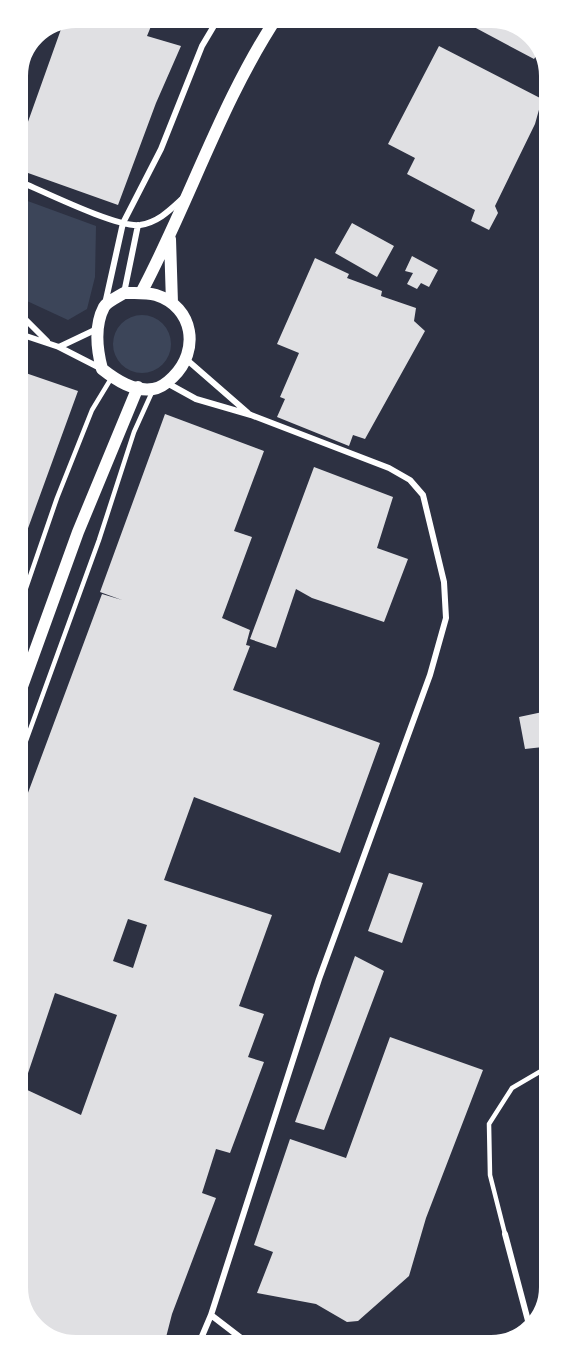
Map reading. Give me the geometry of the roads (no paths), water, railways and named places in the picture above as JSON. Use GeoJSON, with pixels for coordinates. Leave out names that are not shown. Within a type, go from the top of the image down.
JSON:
{"type":"FeatureCollection","features":[{"type":"Feature","properties":{"kind":"main road"},"geometry":{"type":"LineString","coordinates":[[141,293],[170,238],[221,117],[259,43],[272,24]]}},
{"type":"Feature","properties":{"kind":"main road"},"geometry":{"type":"LineString","coordinates":[[170,238],[172,303]]}},
{"type":"Feature","properties":{"kind":"main road"},"geometry":{"type":"LineString","coordinates":[[124,293],[157,295],[172,303],[184,315],[190,331],[191,344],[186,359],[167,383],[153,389],[126,385],[107,373],[97,348],[105,305],[124,293]]}},
{"type":"Feature","properties":{"kind":"main road"},"geometry":{"type":"LineString","coordinates":[[24,681],[78,532],[138,387]]}},
{"type":"Feature","properties":{"kind":"street"},"geometry":{"type":"LineString","coordinates":[[105,305],[123,222],[162,149],[202,46],[215,24]]}},
{"type":"Feature","properties":{"kind":"street"},"geometry":{"type":"LineString","coordinates":[[24,183],[123,222],[138,225],[163,217],[190,191]]}},
{"type":"Feature","properties":{"kind":"street"},"geometry":{"type":"LineString","coordinates":[[124,293],[138,225]]}},
{"type":"Feature","properties":{"kind":"street"},"geometry":{"type":"LineString","coordinates":[[24,318],[49,344]]}},
{"type":"Feature","properties":{"kind":"street"},"geometry":{"type":"LineString","coordinates":[[59,347],[99,328]]}},
{"type":"Feature","properties":{"kind":"street"},"geometry":{"type":"LineString","coordinates":[[24,335],[59,347],[107,373]]}},
{"type":"Feature","properties":{"kind":"street"},"geometry":{"type":"LineString","coordinates":[[186,359],[251,415]]}},
{"type":"Feature","properties":{"kind":"street"},"geometry":{"type":"LineString","coordinates":[[167,383],[196,399],[251,415],[389,468],[410,480],[423,495],[435,539],[444,582],[447,618],[430,675],[319,979],[211,1315],[201,1339]]}},
{"type":"Feature","properties":{"kind":"street"},"geometry":{"type":"LineString","coordinates":[[505,1234],[529,1323]]}},
{"type":"Feature","properties":{"kind":"street"},"geometry":{"type":"LineString","coordinates":[[211,1315],[242,1339]]}},
{"type":"Feature","properties":{"kind":"lane"},"geometry":{"type":"LineString","coordinates":[[24,594],[57,498],[107,373]]}},
{"type":"Feature","properties":{"kind":"lane"},"geometry":{"type":"LineString","coordinates":[[24,746],[99,540],[134,432],[153,389]]}},
{"type":"Feature","properties":{"kind":"lane"},"geometry":{"type":"LineString","coordinates":[[505,1234],[490,1175],[489,1124],[512,1088],[543,1070]]}}]}
